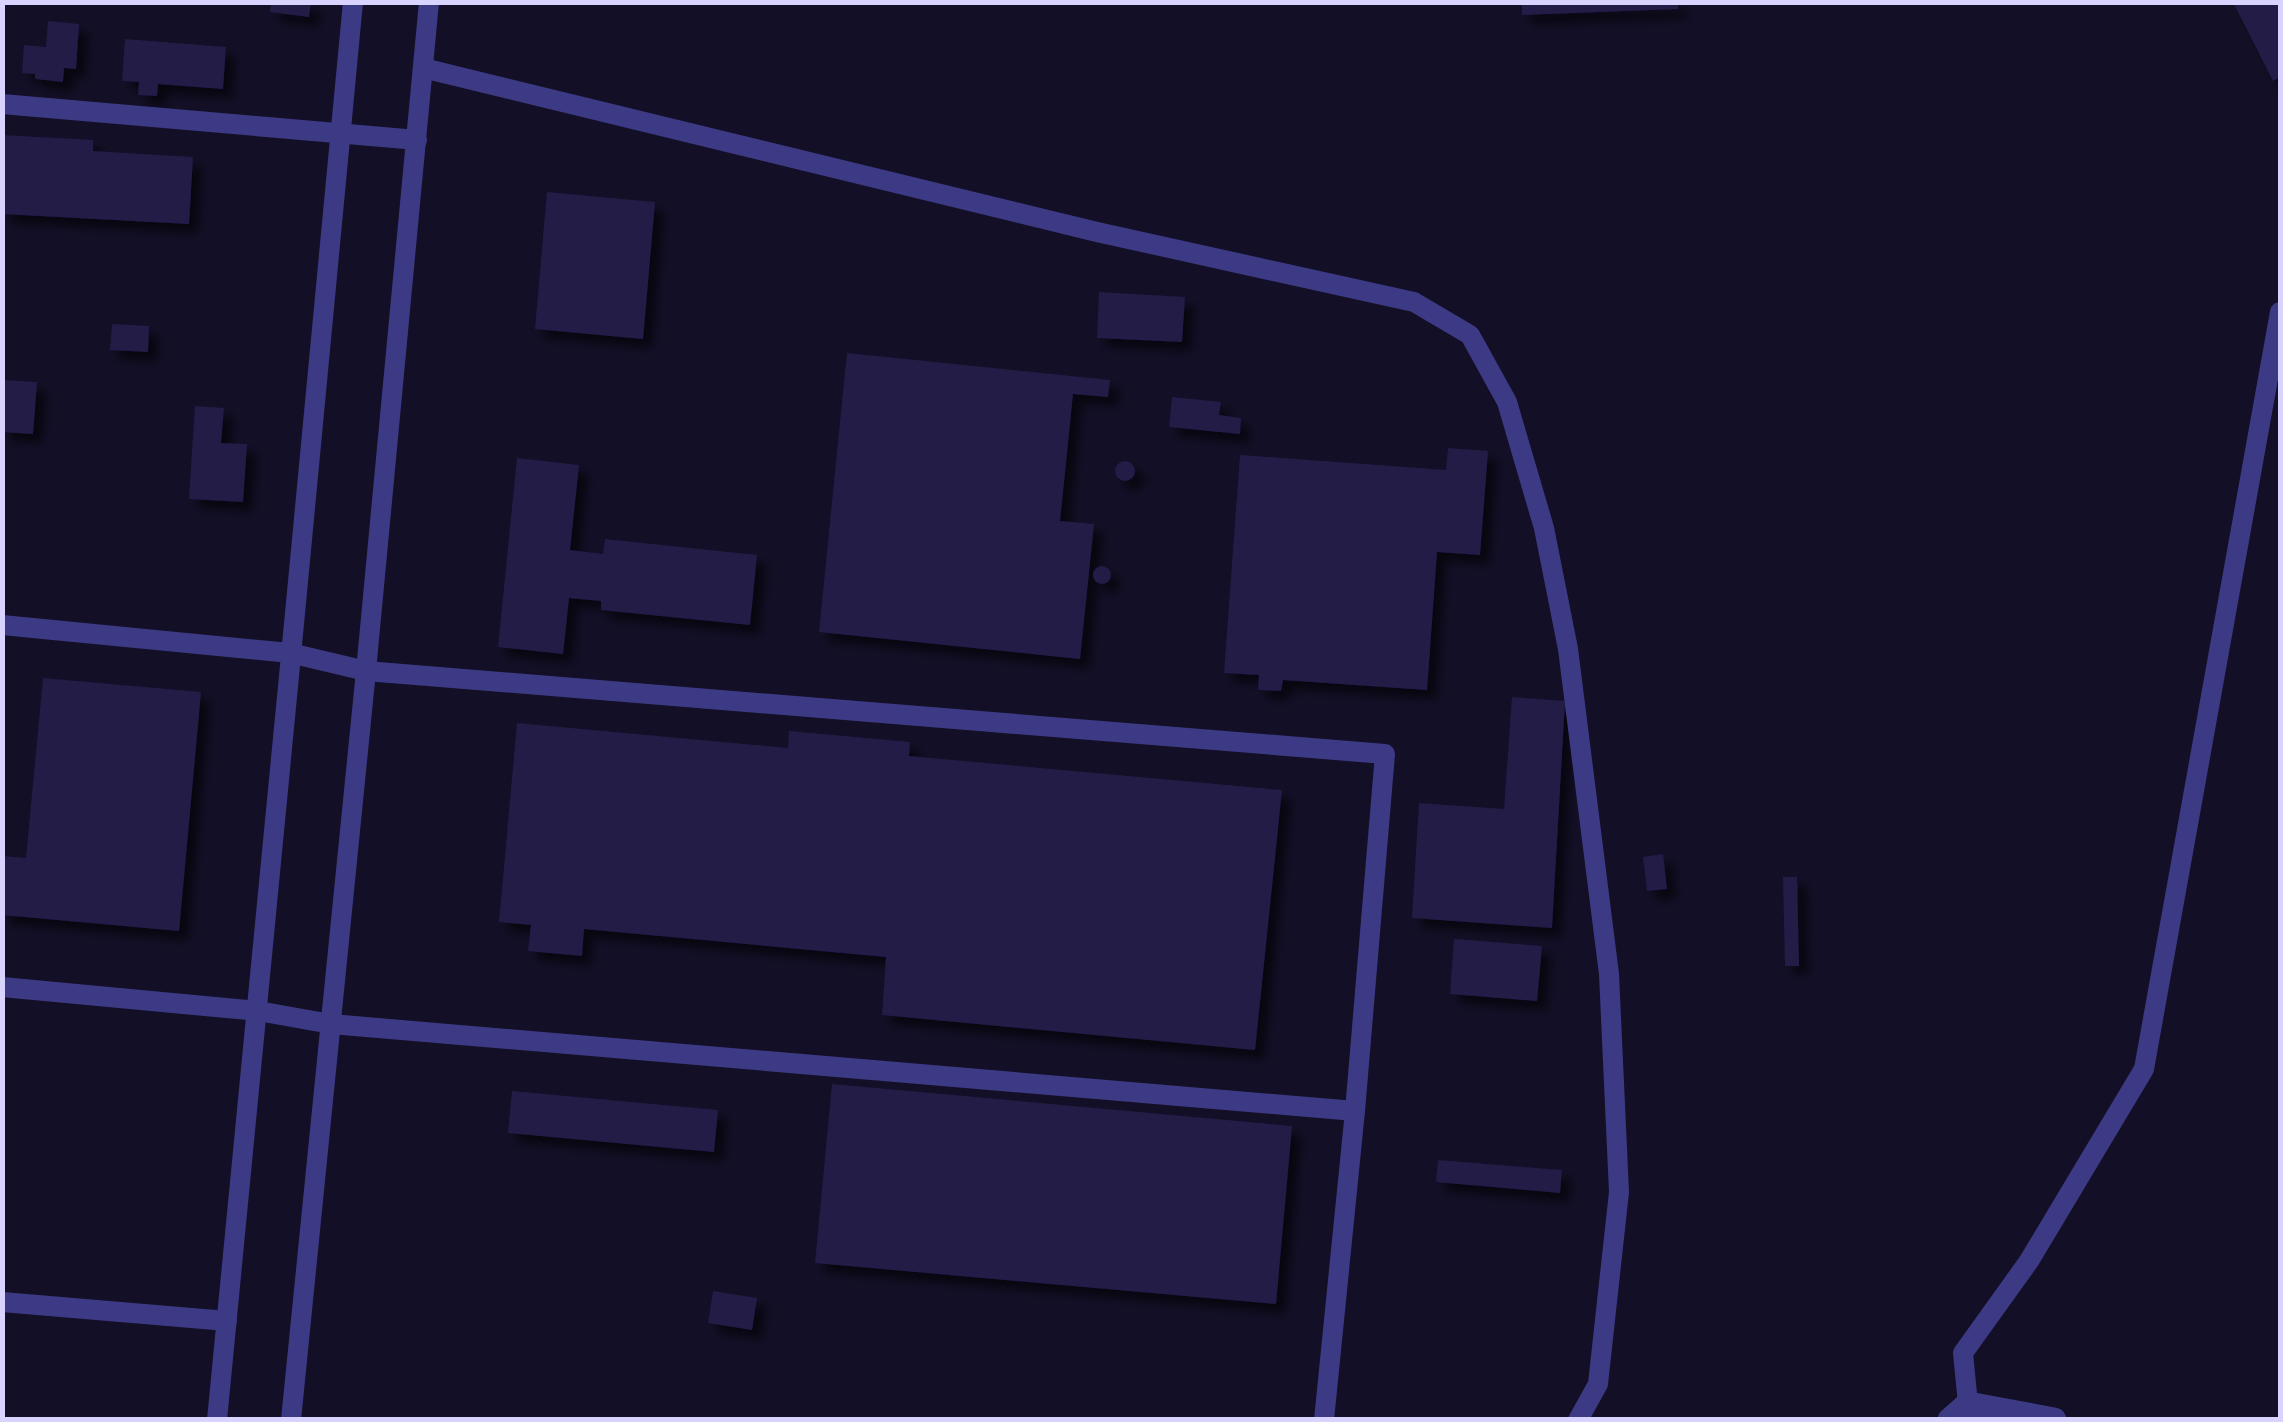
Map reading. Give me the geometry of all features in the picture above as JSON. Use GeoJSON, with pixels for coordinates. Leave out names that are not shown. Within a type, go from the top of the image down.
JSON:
{"type":"FeatureCollection","features":[{"type":"Feature","properties":{"kind":"street"},"geometry":{"type":"LineString","coordinates":[[1959,1412],[2054,1420]]}},
{"type":"Feature","properties":{"kind":"lane"},"geometry":{"type":"LineString","coordinates":[[217,1420],[353,2]]}},
{"type":"Feature","properties":{"kind":"lane"},"geometry":{"type":"LineString","coordinates":[[292,1420],[429,2]]}},
{"type":"Feature","properties":{"kind":"lane"},"geometry":{"type":"LineString","coordinates":[[424,68],[1097,232],[1414,302],[1470,336],[1507,402],[1544,528],[1568,649],[1609,974],[1620,1192],[1598,1384],[1578,1420]]}},
{"type":"Feature","properties":{"kind":"lane"},"geometry":{"type":"LineString","coordinates":[[2,104],[417,140]]}},
{"type":"Feature","properties":{"kind":"lane"},"geometry":{"type":"LineString","coordinates":[[1959,1412],[1963,1353],[2029,1261],[2144,1069],[2280,312]]}},
{"type":"Feature","properties":{"kind":"lane"},"geometry":{"type":"LineString","coordinates":[[2,625],[290,654],[366,671],[1386,754],[1356,1110],[1324,1420]]}},
{"type":"Feature","properties":{"kind":"lane"},"geometry":{"type":"LineString","coordinates":[[2,987],[258,1011],[331,1024],[1356,1110]]}},
{"type":"Feature","properties":{"kind":"lane"},"geometry":{"type":"LineString","coordinates":[[2,1302],[227,1322]]}},
{"type":"Feature","properties":{"kind":"building"},"geometry":{"type":"Polygon","coordinates":[[[271,2],[311,2],[309,17],[270,12],[271,2]]]}},
{"type":"Feature","properties":{"kind":"building"},"geometry":{"type":"Polygon","coordinates":[[[1522,2],[1678,2],[1678,9],[1522,15],[1522,2]]]}},
{"type":"Feature","properties":{"kind":"building"},"geometry":{"type":"Polygon","coordinates":[[[2233,2],[2280,2],[2280,77],[2273,81],[2233,2]]]}},
{"type":"Feature","properties":{"kind":"building"},"geometry":{"type":"Polygon","coordinates":[[[48,21],[79,24],[76,69],[64,68],[63,82],[35,79],[35,74],[22,73],[24,45],[46,47],[48,21]]]}},
{"type":"Feature","properties":{"kind":"building"},"geometry":{"type":"Polygon","coordinates":[[[125,39],[226,47],[223,89],[158,84],[157,96],[138,95],[139,82],[122,81],[125,39]]]}},
{"type":"Feature","properties":{"kind":"building"},"geometry":{"type":"Polygon","coordinates":[[[2,135],[93,140],[93,151],[193,157],[189,224],[2,214],[2,135]]]}},
{"type":"Feature","properties":{"kind":"building"},"geometry":{"type":"Polygon","coordinates":[[[547,192],[655,202],[643,339],[535,329],[547,192]]]}},
{"type":"Feature","properties":{"kind":"building"},"geometry":{"type":"Polygon","coordinates":[[[1099,292],[1185,297],[1182,342],[1097,338],[1099,292]]]}},
{"type":"Feature","properties":{"kind":"building"},"geometry":{"type":"Polygon","coordinates":[[[112,324],[149,326],[148,352],[110,350],[112,324]]]}},
{"type":"Feature","properties":{"kind":"building"},"geometry":{"type":"Polygon","coordinates":[[[847,353],[1110,380],[1108,397],[1073,394],[1060,521],[1094,524],[1080,659],[819,632],[847,353]]]}},
{"type":"Feature","properties":{"kind":"building"},"geometry":{"type":"Polygon","coordinates":[[[2,380],[37,382],[33,434],[2,432],[2,380]]]}},
{"type":"Feature","properties":{"kind":"building"},"geometry":{"type":"Polygon","coordinates":[[[1172,397],[1221,402],[1219,415],[1241,418],[1240,434],[1169,427],[1172,397]]]}},
{"type":"Feature","properties":{"kind":"building"},"geometry":{"type":"Polygon","coordinates":[[[195,406],[224,408],[221,443],[247,444],[243,502],[189,499],[195,406]]]}},
{"type":"Feature","properties":{"kind":"building"},"geometry":{"type":"Polygon","coordinates":[[[1448,448],[1488,451],[1480,555],[1437,552],[1427,690],[1283,680],[1281,691],[1258,690],[1259,675],[1224,673],[1240,455],[1446,470],[1448,448]]]}},
{"type":"Feature","properties":{"kind":"building"},"geometry":{"type":"Polygon","coordinates":[[[517,458],[579,465],[570,550],[603,554],[605,539],[757,555],[750,625],[601,610],[601,601],[569,598],[563,654],[498,647],[517,458]]]}},
{"type":"Feature","properties":{"kind":"building"},"geometry":{"type":"Polygon","coordinates":[[[1125,461],[1135,471],[1125,481],[1115,471],[1125,461]]]}},
{"type":"Feature","properties":{"kind":"building"},"geometry":{"type":"Polygon","coordinates":[[[1102,566],[1111,575],[1102,584],[1093,575],[1102,566]]]}},
{"type":"Feature","properties":{"kind":"building"},"geometry":{"type":"Polygon","coordinates":[[[43,678],[201,692],[179,931],[2,915],[2,856],[26,858],[43,678]]]}},
{"type":"Feature","properties":{"kind":"building"},"geometry":{"type":"Polygon","coordinates":[[[1512,697],[1565,701],[1552,928],[1412,918],[1419,803],[1504,809],[1512,697]]]}},
{"type":"Feature","properties":{"kind":"building"},"geometry":{"type":"Polygon","coordinates":[[[517,723],[788,748],[789,731],[910,742],[909,756],[1282,790],[1255,1050],[882,1015],[886,957],[584,929],[582,956],[528,951],[531,925],[499,922],[517,723]]]}},
{"type":"Feature","properties":{"kind":"building"},"geometry":{"type":"Polygon","coordinates":[[[1663,854],[1667,889],[1647,891],[1643,857],[1663,854]]]}},
{"type":"Feature","properties":{"kind":"building"},"geometry":{"type":"Polygon","coordinates":[[[1783,877],[1797,877],[1799,966],[1785,966],[1783,877]]]}},
{"type":"Feature","properties":{"kind":"building"},"geometry":{"type":"Polygon","coordinates":[[[1454,939],[1542,946],[1537,1001],[1450,994],[1454,939]]]}},
{"type":"Feature","properties":{"kind":"building"},"geometry":{"type":"Polygon","coordinates":[[[832,1084],[1292,1126],[1276,1304],[815,1263],[832,1084]]]}},
{"type":"Feature","properties":{"kind":"building"},"geometry":{"type":"Polygon","coordinates":[[[512,1091],[718,1110],[714,1152],[508,1133],[512,1091]]]}},
{"type":"Feature","properties":{"kind":"building"},"geometry":{"type":"Polygon","coordinates":[[[1438,1160],[1562,1170],[1560,1193],[1436,1182],[1438,1160]]]}},
{"type":"Feature","properties":{"kind":"building"},"geometry":{"type":"Polygon","coordinates":[[[713,1291],[757,1298],[752,1330],[708,1323],[713,1291]]]}}]}
